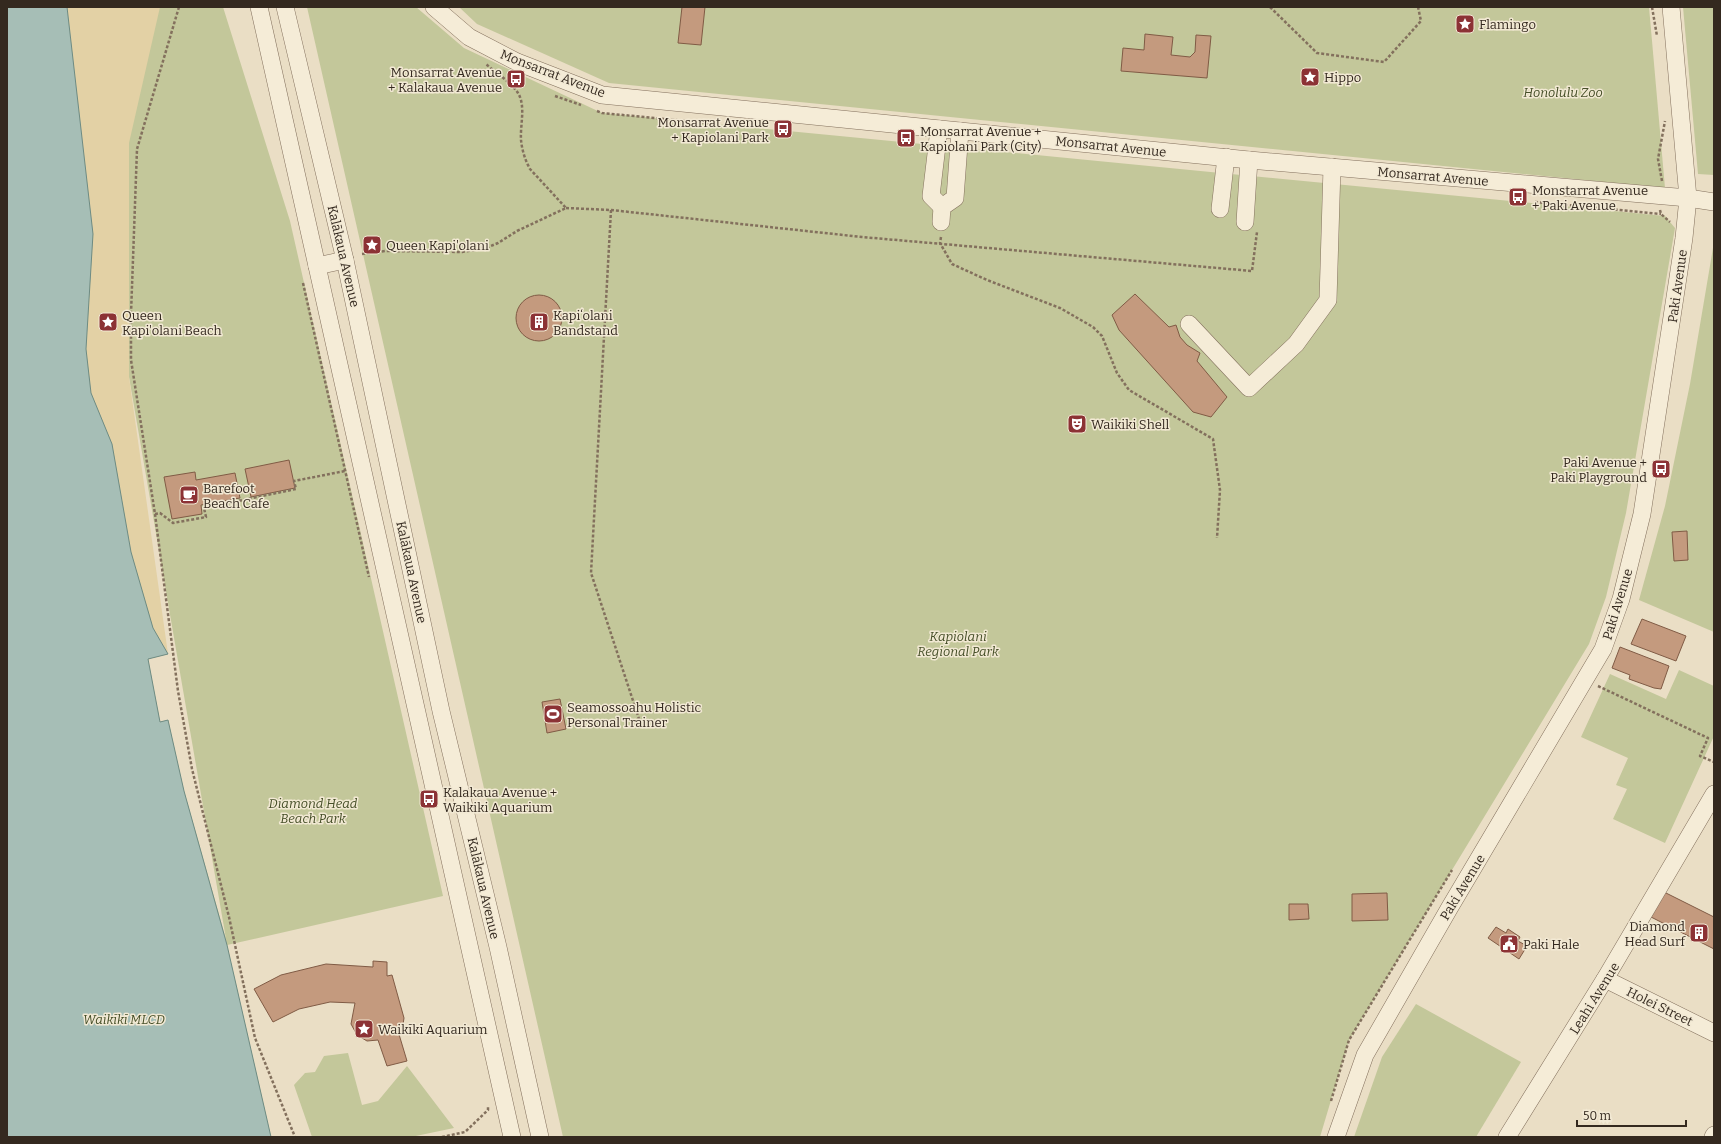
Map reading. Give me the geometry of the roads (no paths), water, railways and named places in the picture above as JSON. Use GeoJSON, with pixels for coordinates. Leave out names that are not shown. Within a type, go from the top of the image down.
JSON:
{"type":"FeatureCollection","features":[{"type":"Feature","properties":{"kind":"street","name":"Kalākaua Avenue"},"geometry":{"type":"LineString","coordinates":[[259,7],[512,1137]]}},
{"type":"Feature","properties":{"kind":"street","name":"Kalākaua Avenue"},"geometry":{"type":"LineString","coordinates":[[286,7],[345,260],[441,711],[498,947],[540,1137]]}},
{"type":"Feature","properties":{"kind":"street","name":"Monsarrat Avenue"},"geometry":{"type":"LineString","coordinates":[[434,7],[469,37],[517,62],[602,95],[1249,160],[1688,198],[1714,202]]}},
{"type":"Feature","properties":{"kind":"street","name":"Paki Avenue"},"geometry":{"type":"LineString","coordinates":[[1336,1137],[1365,1055],[1450,907],[1603,649],[1621,600],[1642,514],[1685,231],[1688,198],[1671,7]]}},
{"type":"Feature","properties":{"kind":"street"},"geometry":{"type":"LineString","coordinates":[[939,129],[931,196],[942,215],[954,198],[960,131]]}},
{"type":"Feature","properties":{"kind":"street"},"geometry":{"type":"LineString","coordinates":[[1220,209],[1226,157]]}},
{"type":"Feature","properties":{"kind":"street"},"geometry":{"type":"LineString","coordinates":[[1249,160],[1251,227]]}},
{"type":"Feature","properties":{"kind":"street"},"geometry":{"type":"LineString","coordinates":[[1189,324],[1249,388],[1296,344],[1328,300],[1332,167]]}},
{"type":"Feature","properties":{"kind":"street"},"geometry":{"type":"LineString","coordinates":[[317,266],[345,260]]}},
{"type":"Feature","properties":{"kind":"street"},"geometry":{"type":"LineString","coordinates":[[401,643],[426,638]]}},
{"type":"Feature","properties":{"kind":"street","name":"Leahi Avenue"},"geometry":{"type":"LineString","coordinates":[[1507,1137],[1605,979],[1714,794]]}},
{"type":"Feature","properties":{"kind":"street"},"geometry":{"type":"LineString","coordinates":[[471,954],[498,947]]}},
{"type":"Feature","properties":{"kind":"street","name":"Holei Street"},"geometry":{"type":"LineString","coordinates":[[1605,979],[1714,1033]]}},
{"type":"Feature","properties":{"kind":"water","name":"Waikīkī MLCD"},"geometry":{"type":"Polygon","coordinates":[[[7,7],[67,7],[93,234],[86,349],[91,393],[112,444],[131,552],[153,628],[168,654],[148,659],[160,722],[168,720],[184,791],[227,945],[271,1137],[7,1137],[7,7]]]}},
{"type":"Feature","properties":{"kind":"place","name":"Flamingo"},"geometry":{"type":"Point","coordinates":[1465,24]}},
{"type":"Feature","properties":{"kind":"place","name":"Hippo"},"geometry":{"type":"Point","coordinates":[1310,77]}},
{"type":"Feature","properties":{"kind":"place","name":"Monsarrat Avenue + Kalakaua Avenue"},"geometry":{"type":"Point","coordinates":[516,79]}},
{"type":"Feature","properties":{"kind":"place","name":"Monsarrat Avenue + Kapiolani Park"},"geometry":{"type":"Point","coordinates":[783,129]}},
{"type":"Feature","properties":{"kind":"place","name":"Monsarrat Avenue + Kapiolani Park (City)"},"geometry":{"type":"Point","coordinates":[906,138]}},
{"type":"Feature","properties":{"kind":"place","name":"Monstarrat Avenue + Paki Avenue"},"geometry":{"type":"Point","coordinates":[1518,197]}},
{"type":"Feature","properties":{"kind":"place","name":"Queen Kapi'olani"},"geometry":{"type":"Point","coordinates":[372,245]}},
{"type":"Feature","properties":{"kind":"place","name":"Queen Kapi'olani Beach"},"geometry":{"type":"Point","coordinates":[108,322]}},
{"type":"Feature","properties":{"kind":"place","name":"Kapiʻolani Bandstand"},"geometry":{"type":"Point","coordinates":[539,322]}},
{"type":"Feature","properties":{"kind":"place","name":"Waikiki Shell"},"geometry":{"type":"Point","coordinates":[1077,424]}},
{"type":"Feature","properties":{"kind":"place","name":"Paki Avenue + Paki Playground"},"geometry":{"type":"Point","coordinates":[1661,469]}},
{"type":"Feature","properties":{"kind":"place","name":"Barefoot Beach Cafe"},"geometry":{"type":"Point","coordinates":[189,495]}},
{"type":"Feature","properties":{"kind":"place","name":"Seamossoahu Holistic Personal Trainer"},"geometry":{"type":"Point","coordinates":[553,714]}},
{"type":"Feature","properties":{"kind":"place","name":"Kalakaua Avenue + Waikiki Aquarium"},"geometry":{"type":"Point","coordinates":[429,799]}},
{"type":"Feature","properties":{"kind":"place","name":"Diamond Head Surf"},"geometry":{"type":"Point","coordinates":[1699,933]}},
{"type":"Feature","properties":{"kind":"place","name":"Paki Hale"},"geometry":{"type":"Point","coordinates":[1509,944]}},
{"type":"Feature","properties":{"kind":"place","name":"Waikīkī Aquarium"},"geometry":{"type":"Point","coordinates":[364,1029]}},
{"type":"Feature","properties":{"kind":"park label","name":"Honolulu Zoo"},"geometry":{"type":"Point","coordinates":[1563,92]}},
{"type":"Feature","properties":{"kind":"park label","name":"Kapiolani Regional Park"},"geometry":{"type":"Point","coordinates":[958,644]}},
{"type":"Feature","properties":{"kind":"park label","name":"Diamond Head Beach Park"},"geometry":{"type":"Point","coordinates":[313,810]}}]}
